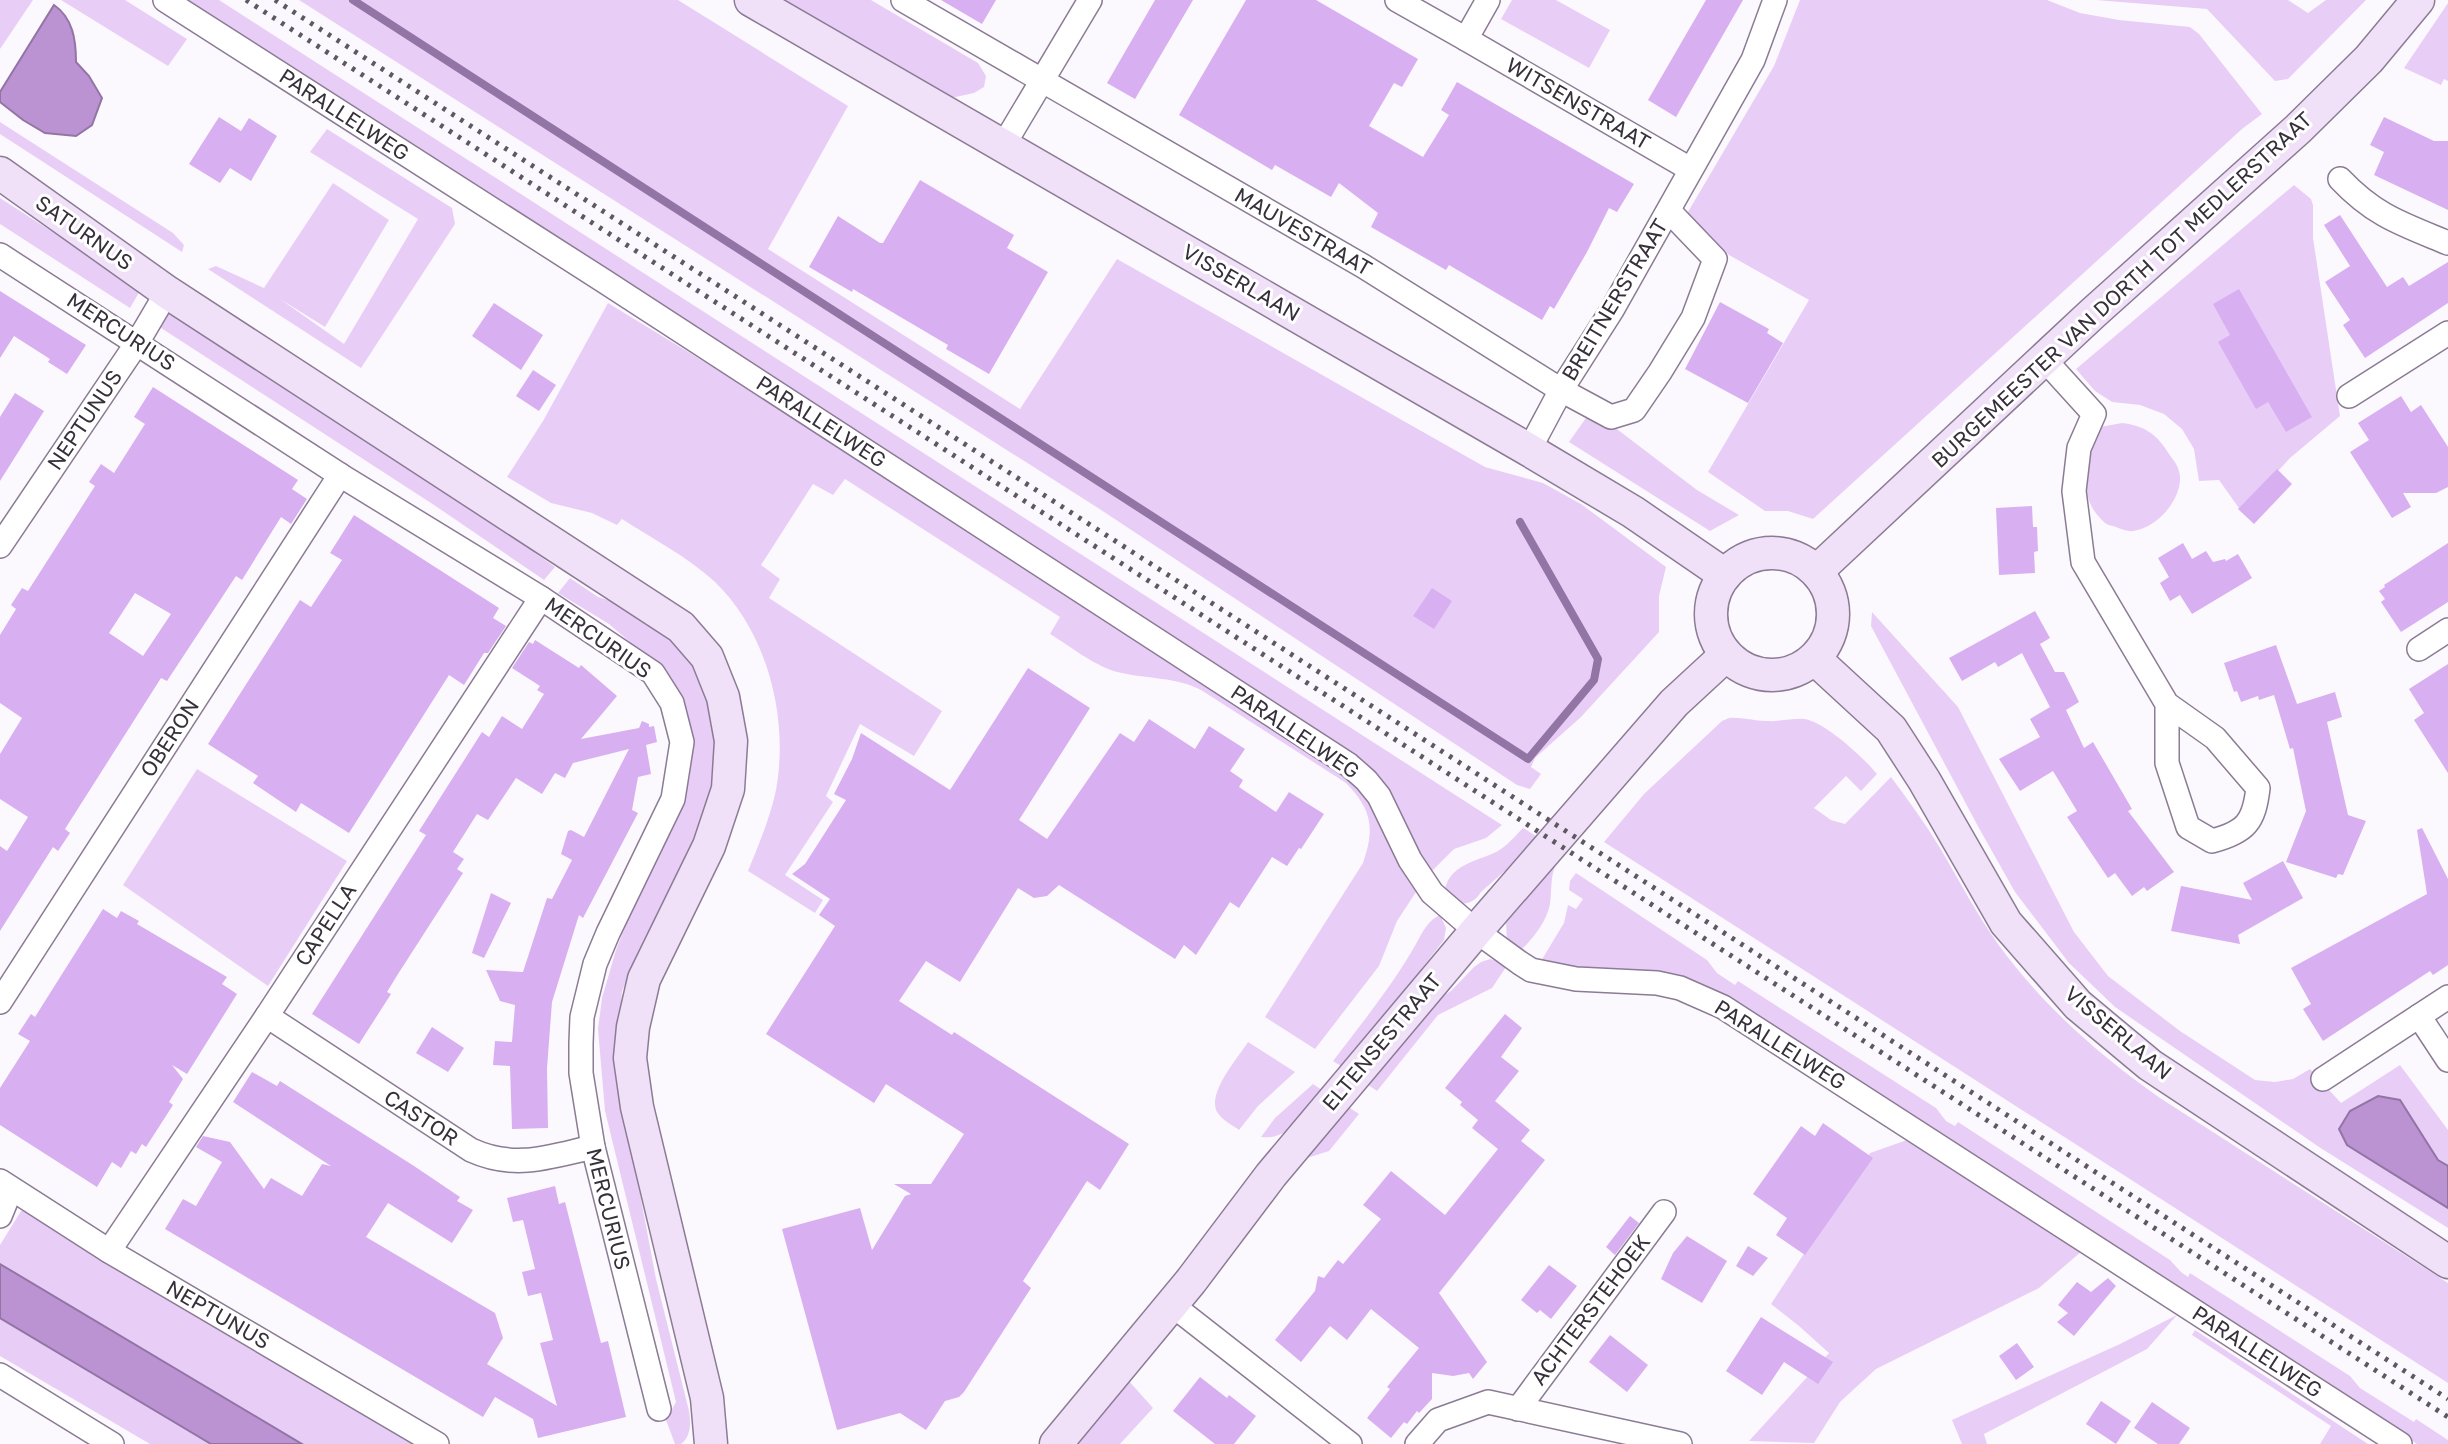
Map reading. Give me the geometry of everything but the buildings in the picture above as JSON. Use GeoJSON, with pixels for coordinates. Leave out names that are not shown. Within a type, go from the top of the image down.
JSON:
{"type":"FeatureCollection","features":[{"type":"Feature","properties":{"kind":"street","name":"PARALLELWEG"},"geometry":{"type":"LineString","coordinates":[[165,0],[604,281],[1349,765],[1379,796],[1410,860],[1432,893],[1476,931],[1531,970],[1576,979],[1657,983],[1680,988],[1723,1007],[2400,1444]]}},
{"type":"Feature","properties":{"kind":"street","name":"VISSERLAAN"},"geometry":{"type":"LineString","coordinates":[[751,0],[1529,450],[1633,512],[1725,575]]}},
{"type":"Feature","properties":{"kind":"street","name":"MAUVESTRAAT"},"geometry":{"type":"LineString","coordinates":[[903,0],[1352,260],[1561,390]]}},
{"type":"Feature","properties":{"kind":"street"},"geometry":{"type":"LineString","coordinates":[[1003,146],[1090,0]]}},
{"type":"Feature","properties":{"kind":"street","name":"WITSENSTRAAT"},"geometry":{"type":"LineString","coordinates":[[1397,0],[1690,169]]}},
{"type":"Feature","properties":{"kind":"street"},"geometry":{"type":"LineString","coordinates":[[1466,39],[1488,0]]}},
{"type":"Feature","properties":{"kind":"street","name":"BREITNERSTRAAT"},"geometry":{"type":"LineString","coordinates":[[1529,450],[1561,390],[1612,310],[1669,211],[1753,60],[1775,0]]}},
{"type":"Feature","properties":{"kind":"street","name":"BURGEMEESTER VAN DORTH TOT MEDLERSTRAAT"},"geometry":{"type":"LineString","coordinates":[[1817,571],[2044,359],[2309,119],[2369,60],[2418,0]]}},
{"type":"Feature","properties":{"kind":"street","name":"SATURNUS"},"geometry":{"type":"LineString","coordinates":[[0,173],[167,292]]}},
{"type":"Feature","properties":{"kind":"street"},"geometry":{"type":"LineString","coordinates":[[2340,179],[2360,201],[2389,219],[2448,243]]}},
{"type":"Feature","properties":{"kind":"street","name":"BREITNERSTRAAT"},"geometry":{"type":"LineString","coordinates":[[1561,390],[1611,417],[1634,410],[1660,372],[1693,317],[1715,259],[1669,211]]}},
{"type":"Feature","properties":{"kind":"street","name":"MERCURIUS"},"geometry":{"type":"LineString","coordinates":[[0,255],[340,475],[541,598],[653,673],[672,704],[682,742],[673,799],[608,933],[596,964],[585,1007],[580,1073],[593,1147],[659,1409]]}},
{"type":"Feature","properties":{"kind":"street"},"geometry":{"type":"LineString","coordinates":[[167,292],[681,627],[707,657],[723,697],[731,741],[728,789],[709,846],[644,979],[633,1027],[630,1058],[637,1107],[707,1398],[711,1444]]}},
{"type":"Feature","properties":{"kind":"street","name":"NEPTUNUS"},"geometry":{"type":"LineString","coordinates":[[0,546],[137,343],[167,292]]}},
{"type":"Feature","properties":{"kind":"street"},"geometry":{"type":"LineString","coordinates":[[2349,396],[2448,333]]}},
{"type":"Feature","properties":{"kind":"street"},"geometry":{"type":"LineString","coordinates":[[2044,359],[2094,414],[2079,448],[2074,491],[2083,562],[2167,704],[2216,738],[2258,788],[2255,813],[2234,835],[2212,841],[2188,827],[2167,763],[2167,704]]}},
{"type":"Feature","properties":{"kind":"street","name":"OBERON"},"geometry":{"type":"LineString","coordinates":[[0,1002],[340,475]]}},
{"type":"Feature","properties":{"kind":"street"},"geometry":{"type":"LineString","coordinates":[[1774,552],[1797,557],[1817,571],[1830,591],[1835,615],[1829,639],[1815,659],[1794,672],[1770,676],[1746,670],[1726,655],[1714,635],[1710,611],[1716,588],[1730,569],[1750,556],[1774,552]]}},
{"type":"Feature","properties":{"kind":"street","name":"CAPELLA"},"geometry":{"type":"LineString","coordinates":[[109,1251],[267,1016],[541,598]]}},
{"type":"Feature","properties":{"kind":"street"},"geometry":{"type":"LineString","coordinates":[[2419,649],[2448,630]]}},
{"type":"Feature","properties":{"kind":"street","name":"ELTENSESTRAAT"},"geometry":{"type":"LineString","coordinates":[[1056,1444],[1171,1304],[1270,1175],[1476,931],[1674,703],[1726,655]]}},
{"type":"Feature","properties":{"kind":"street","name":"VISSERLAAN"},"geometry":{"type":"LineString","coordinates":[[1815,659],[1891,729],[1924,780],[2006,923],[2078,1006],[2150,1065],[2448,1262]]}},
{"type":"Feature","properties":{"kind":"street"},"geometry":{"type":"LineString","coordinates":[[2323,1079],[2448,996]]}},
{"type":"Feature","properties":{"kind":"street","name":"CASTOR"},"geometry":{"type":"LineString","coordinates":[[267,1016],[485,1157],[502,1161],[530,1161],[593,1147]]}},
{"type":"Feature","properties":{"kind":"street"},"geometry":{"type":"LineString","coordinates":[[2419,1016],[2448,1060]]}},
{"type":"Feature","properties":{"kind":"street"},"geometry":{"type":"LineString","coordinates":[[0,1216],[6,1185]]}},
{"type":"Feature","properties":{"kind":"street","name":"NEPTUNUS"},"geometry":{"type":"LineString","coordinates":[[6,1185],[109,1251],[438,1444]]}},
{"type":"Feature","properties":{"kind":"street","name":"ACHTERSTEHOEK"},"geometry":{"type":"LineString","coordinates":[[1518,1409],[1664,1212]]}},
{"type":"Feature","properties":{"kind":"street"},"geometry":{"type":"LineString","coordinates":[[1171,1304],[1350,1444]]}},
{"type":"Feature","properties":{"kind":"street"},"geometry":{"type":"LineString","coordinates":[[0,1375],[112,1444]]}},
{"type":"Feature","properties":{"kind":"street","name":"ACHTERSTEHOEK"},"geometry":{"type":"LineString","coordinates":[[1417,1444],[1438,1420],[1488,1402],[1679,1444]]}},
{"type":"Feature","properties":{"kind":"shaded area"},"geometry":{"type":"Polygon","coordinates":[[[0,0],[33,0],[0,49],[0,0]]]}},
{"type":"Feature","properties":{"kind":"shaded area"},"geometry":{"type":"Polygon","coordinates":[[[61,0],[125,0],[187,39],[168,66],[61,0]]]}},
{"type":"Feature","properties":{"kind":"shaded area"},"geometry":{"type":"Polygon","coordinates":[[[180,0],[219,0],[1502,825],[1486,838],[1454,849],[1431,872],[1427,871],[1393,802],[180,0]]]}},
{"type":"Feature","properties":{"kind":"shaded area"},"geometry":{"type":"Polygon","coordinates":[[[299,0],[678,0],[848,106],[768,249],[1020,409],[1117,259],[1485,467],[1543,483],[1581,504],[1666,567],[1659,596],[1659,632],[1581,717],[1535,758],[1531,767],[1541,774],[1530,789],[1517,785],[1098,508],[299,0]]]}},
{"type":"Feature","properties":{"kind":"shaded area"},"geometry":{"type":"Polygon","coordinates":[[[779,0],[871,0],[978,63],[986,76],[984,87],[974,93],[951,98],[779,0]]]}},
{"type":"Feature","properties":{"kind":"shaded area"},"geometry":{"type":"Polygon","coordinates":[[[1512,0],[1556,0],[1610,30],[1589,68],[1501,19],[1512,0]]]}},
{"type":"Feature","properties":{"kind":"shaded area"},"geometry":{"type":"Polygon","coordinates":[[[1800,0],[2047,0],[2080,13],[2190,27],[2199,34],[2262,114],[2242,129],[1813,519],[1788,511],[1765,511],[1708,472],[1809,300],[1729,255],[1709,234],[1685,217],[1774,66],[1800,0]]]}},
{"type":"Feature","properties":{"kind":"shaded area"},"geometry":{"type":"Polygon","coordinates":[[[2096,0],[2288,0],[2308,13],[2326,0],[2366,0],[2288,79],[2275,81],[2207,9],[2096,0]]]}},
{"type":"Feature","properties":{"kind":"shaded area"},"geometry":{"type":"Polygon","coordinates":[[[2448,3],[2448,81],[2444,79],[2441,85],[2404,68],[2448,3]]]}},
{"type":"Feature","properties":{"kind":"shaded area"},"geometry":{"type":"Polygon","coordinates":[[[54,5],[65,16],[72,30],[76,62],[89,76],[102,98],[92,125],[76,136],[45,133],[0,102],[0,92],[54,5]]]}},
{"type":"Feature","properties":{"kind":"shaded area"},"geometry":{"type":"Polygon","coordinates":[[[0,122],[173,233],[184,245],[182,252],[0,134],[0,122]]]}},
{"type":"Feature","properties":{"kind":"shaded area"},"geometry":{"type":"Polygon","coordinates":[[[327,129],[452,208],[455,224],[361,368],[208,269],[216,266],[264,288],[333,183],[389,220],[325,327],[280,299],[344,344],[418,219],[310,152],[327,129]]]}},
{"type":"Feature","properties":{"kind":"shaded area"},"geometry":{"type":"Polygon","coordinates":[[[2294,185],[2311,199],[2313,205],[2313,238],[2340,416],[2290,458],[2241,511],[2219,480],[2199,481],[2194,449],[2182,429],[2164,414],[2140,405],[2112,402],[2095,391],[2076,369],[2294,185]]]}},
{"type":"Feature","properties":{"kind":"shaded area"},"geometry":{"type":"Polygon","coordinates":[[[0,198],[141,289],[130,308],[0,224],[0,198]]]}},
{"type":"Feature","properties":{"kind":"shaded area"},"geometry":{"type":"Polygon","coordinates":[[[608,303],[829,438],[1359,781],[1418,889],[1397,921],[1379,966],[1315,1049],[1265,1017],[1363,863],[1369,840],[1369,820],[1355,793],[1346,783],[1201,690],[1172,680],[1112,670],[1084,656],[1050,634],[1060,617],[845,479],[833,495],[813,484],[761,565],[780,579],[769,598],[942,711],[914,756],[860,724],[826,796],[833,802],[785,875],[823,900],[815,913],[748,871],[776,790],[779,763],[776,706],[770,678],[749,626],[715,582],[658,541],[622,519],[617,525],[592,513],[551,503],[507,477],[543,421],[608,303]]]}},
{"type":"Feature","properties":{"kind":"shaded area"},"geometry":{"type":"Polygon","coordinates":[[[170,307],[525,537],[535,553],[555,567],[544,580],[434,505],[158,326],[170,307]]]}},
{"type":"Feature","properties":{"kind":"shaded area"},"geometry":{"type":"Polygon","coordinates":[[[1588,415],[1601,417],[1697,490],[1739,515],[1710,531],[1569,442],[1588,415]]]}},
{"type":"Feature","properties":{"kind":"shaded area"},"geometry":{"type":"Polygon","coordinates":[[[2122,423],[2137,426],[2155,436],[2175,462],[2180,478],[2179,488],[2169,508],[2152,523],[2133,531],[2103,521],[2092,508],[2086,485],[2086,473],[2100,427],[2122,423]]]}},
{"type":"Feature","properties":{"kind":"shaded area"},"geometry":{"type":"Polygon","coordinates":[[[570,578],[598,597],[640,610],[689,651],[718,718],[717,789],[690,858],[645,938],[622,991],[618,1040],[637,1178],[656,1279],[689,1411],[690,1429],[681,1444],[675,1444],[666,1420],[676,1402],[605,1111],[598,1029],[602,998],[616,950],[637,896],[679,809],[690,776],[691,739],[686,710],[677,690],[660,668],[609,624],[558,593],[570,578]]]}},
{"type":"Feature","properties":{"kind":"shaded area"},"geometry":{"type":"Polygon","coordinates":[[[1872,612],[1958,707],[2074,932],[2108,976],[2180,1031],[2255,1080],[2275,1082],[2293,1079],[2310,1069],[2341,1103],[2400,1065],[2448,1130],[2448,1166],[2438,1160],[2400,1100],[2347,1145],[2448,1208],[2448,1228],[2319,1147],[2115,1007],[2069,963],[2015,892],[1980,830],[1871,626],[1872,612]]]}},
{"type":"Feature","properties":{"kind":"shaded area"},"geometry":{"type":"Polygon","coordinates":[[[1729,718],[1812,721],[1843,741],[1863,759],[1877,774],[1861,791],[1846,776],[1814,808],[1831,820],[1845,824],[1891,777],[1934,839],[1998,944],[2033,988],[2073,1028],[2160,1098],[2448,1283],[2448,1383],[1604,842],[1644,794],[1722,721],[1729,718]]]}},
{"type":"Feature","properties":{"kind":"shaded area"},"geometry":{"type":"Polygon","coordinates":[[[197,769],[347,861],[268,986],[123,885],[197,769]]]}},
{"type":"Feature","properties":{"kind":"shaded area"},"geometry":{"type":"Polygon","coordinates":[[[1523,828],[1536,836],[1515,862],[1476,898],[1467,903],[1456,903],[1444,893],[1447,883],[1458,869],[1498,851],[1523,828]]]}},
{"type":"Feature","properties":{"kind":"shaded area"},"geometry":{"type":"Polygon","coordinates":[[[1549,860],[1556,864],[1546,917],[1520,951],[1507,941],[1506,923],[1524,902],[1549,860]]]}},
{"type":"Feature","properties":{"kind":"shaded area"},"geometry":{"type":"Polygon","coordinates":[[[1576,873],[1707,960],[1717,973],[1735,985],[1738,981],[1936,1108],[1946,1121],[1955,1126],[1958,1122],[2170,1260],[2188,1277],[2190,1273],[2350,1376],[2360,1388],[2448,1440],[2448,1444],[2417,1444],[1711,989],[1688,979],[1667,975],[1564,969],[1541,961],[1564,923],[1568,905],[1576,909],[1583,899],[1569,890],[1570,881],[1576,873]]]}},
{"type":"Feature","properties":{"kind":"shaded area"},"geometry":{"type":"Polygon","coordinates":[[[1440,915],[1446,928],[1444,940],[1422,968],[1412,987],[1378,1021],[1341,1066],[1333,1061],[1387,989],[1426,927],[1440,915]]]}},
{"type":"Feature","properties":{"kind":"shaded area"},"geometry":{"type":"Polygon","coordinates":[[[1490,959],[1504,963],[1506,967],[1492,988],[1438,1015],[1377,1091],[1362,1081],[1433,1002],[1451,991],[1474,967],[1490,959]]]}},
{"type":"Feature","properties":{"kind":"shaded area"},"geometry":{"type":"Polygon","coordinates":[[[1248,1042],[1295,1072],[1258,1106],[1239,1130],[1219,1115],[1215,1104],[1225,1076],[1248,1042]]]}},
{"type":"Feature","properties":{"kind":"shaded area"},"geometry":{"type":"Polygon","coordinates":[[[1313,1084],[1322,1090],[1304,1115],[1281,1134],[1261,1137],[1275,1118],[1313,1084]]]}},
{"type":"Feature","properties":{"kind":"shaded area"},"geometry":{"type":"Polygon","coordinates":[[[2378,1096],[2400,1100],[2438,1160],[2448,1166],[2448,1208],[2347,1145],[2339,1129],[2350,1111],[2378,1096]]]}},
{"type":"Feature","properties":{"kind":"shaded area"},"geometry":{"type":"Polygon","coordinates":[[[1344,1104],[1359,1114],[1329,1151],[1307,1158],[1306,1155],[1344,1104]]]}},
{"type":"Feature","properties":{"kind":"shaded area"},"geometry":{"type":"Polygon","coordinates":[[[1907,1140],[2082,1251],[2039,1288],[1876,1369],[1840,1402],[1814,1443],[1749,1441],[1829,1353],[1771,1304],[1870,1153],[1907,1140]]]}},
{"type":"Feature","properties":{"kind":"shaded area"},"geometry":{"type":"Polygon","coordinates":[[[21,1211],[29,1211],[417,1444],[302,1444],[0,1264],[0,1245],[21,1211]]]}},
{"type":"Feature","properties":{"kind":"shaded area"},"geometry":{"type":"Polygon","coordinates":[[[0,1264],[302,1444],[211,1444],[0,1318],[0,1264]]]}},
{"type":"Feature","properties":{"kind":"shaded area"},"geometry":{"type":"Polygon","coordinates":[[[2177,1315],[2147,1349],[1984,1434],[1987,1444],[1962,1444],[1952,1420],[2120,1344],[2177,1315]]]}},
{"type":"Feature","properties":{"kind":"shaded area"},"geometry":{"type":"Polygon","coordinates":[[[0,1318],[211,1444],[150,1444],[0,1356],[0,1318]]]}},
{"type":"Feature","properties":{"kind":"shaded area"},"geometry":{"type":"Polygon","coordinates":[[[2195,1330],[2368,1444],[2320,1444],[2331,1426],[2192,1335],[2195,1330]]]}},
{"type":"Feature","properties":{"kind":"shaded area"},"geometry":{"type":"Polygon","coordinates":[[[1128,1380],[1153,1408],[1120,1444],[1072,1444],[1128,1380]]]}},
{"type":"Feature","properties":{"kind":"waterway"},"geometry":{"type":"LineString","coordinates":[[353,0],[1528,759],[1594,680],[1598,659],[1520,522]]}},
{"type":"Feature","properties":{"kind":"railway"},"geometry":{"type":"LineString","coordinates":[[246,0],[2448,1417]]}},
{"type":"Feature","properties":{"kind":"railway"},"geometry":{"type":"LineString","coordinates":[[275,0],[2448,1399]]}}]}
